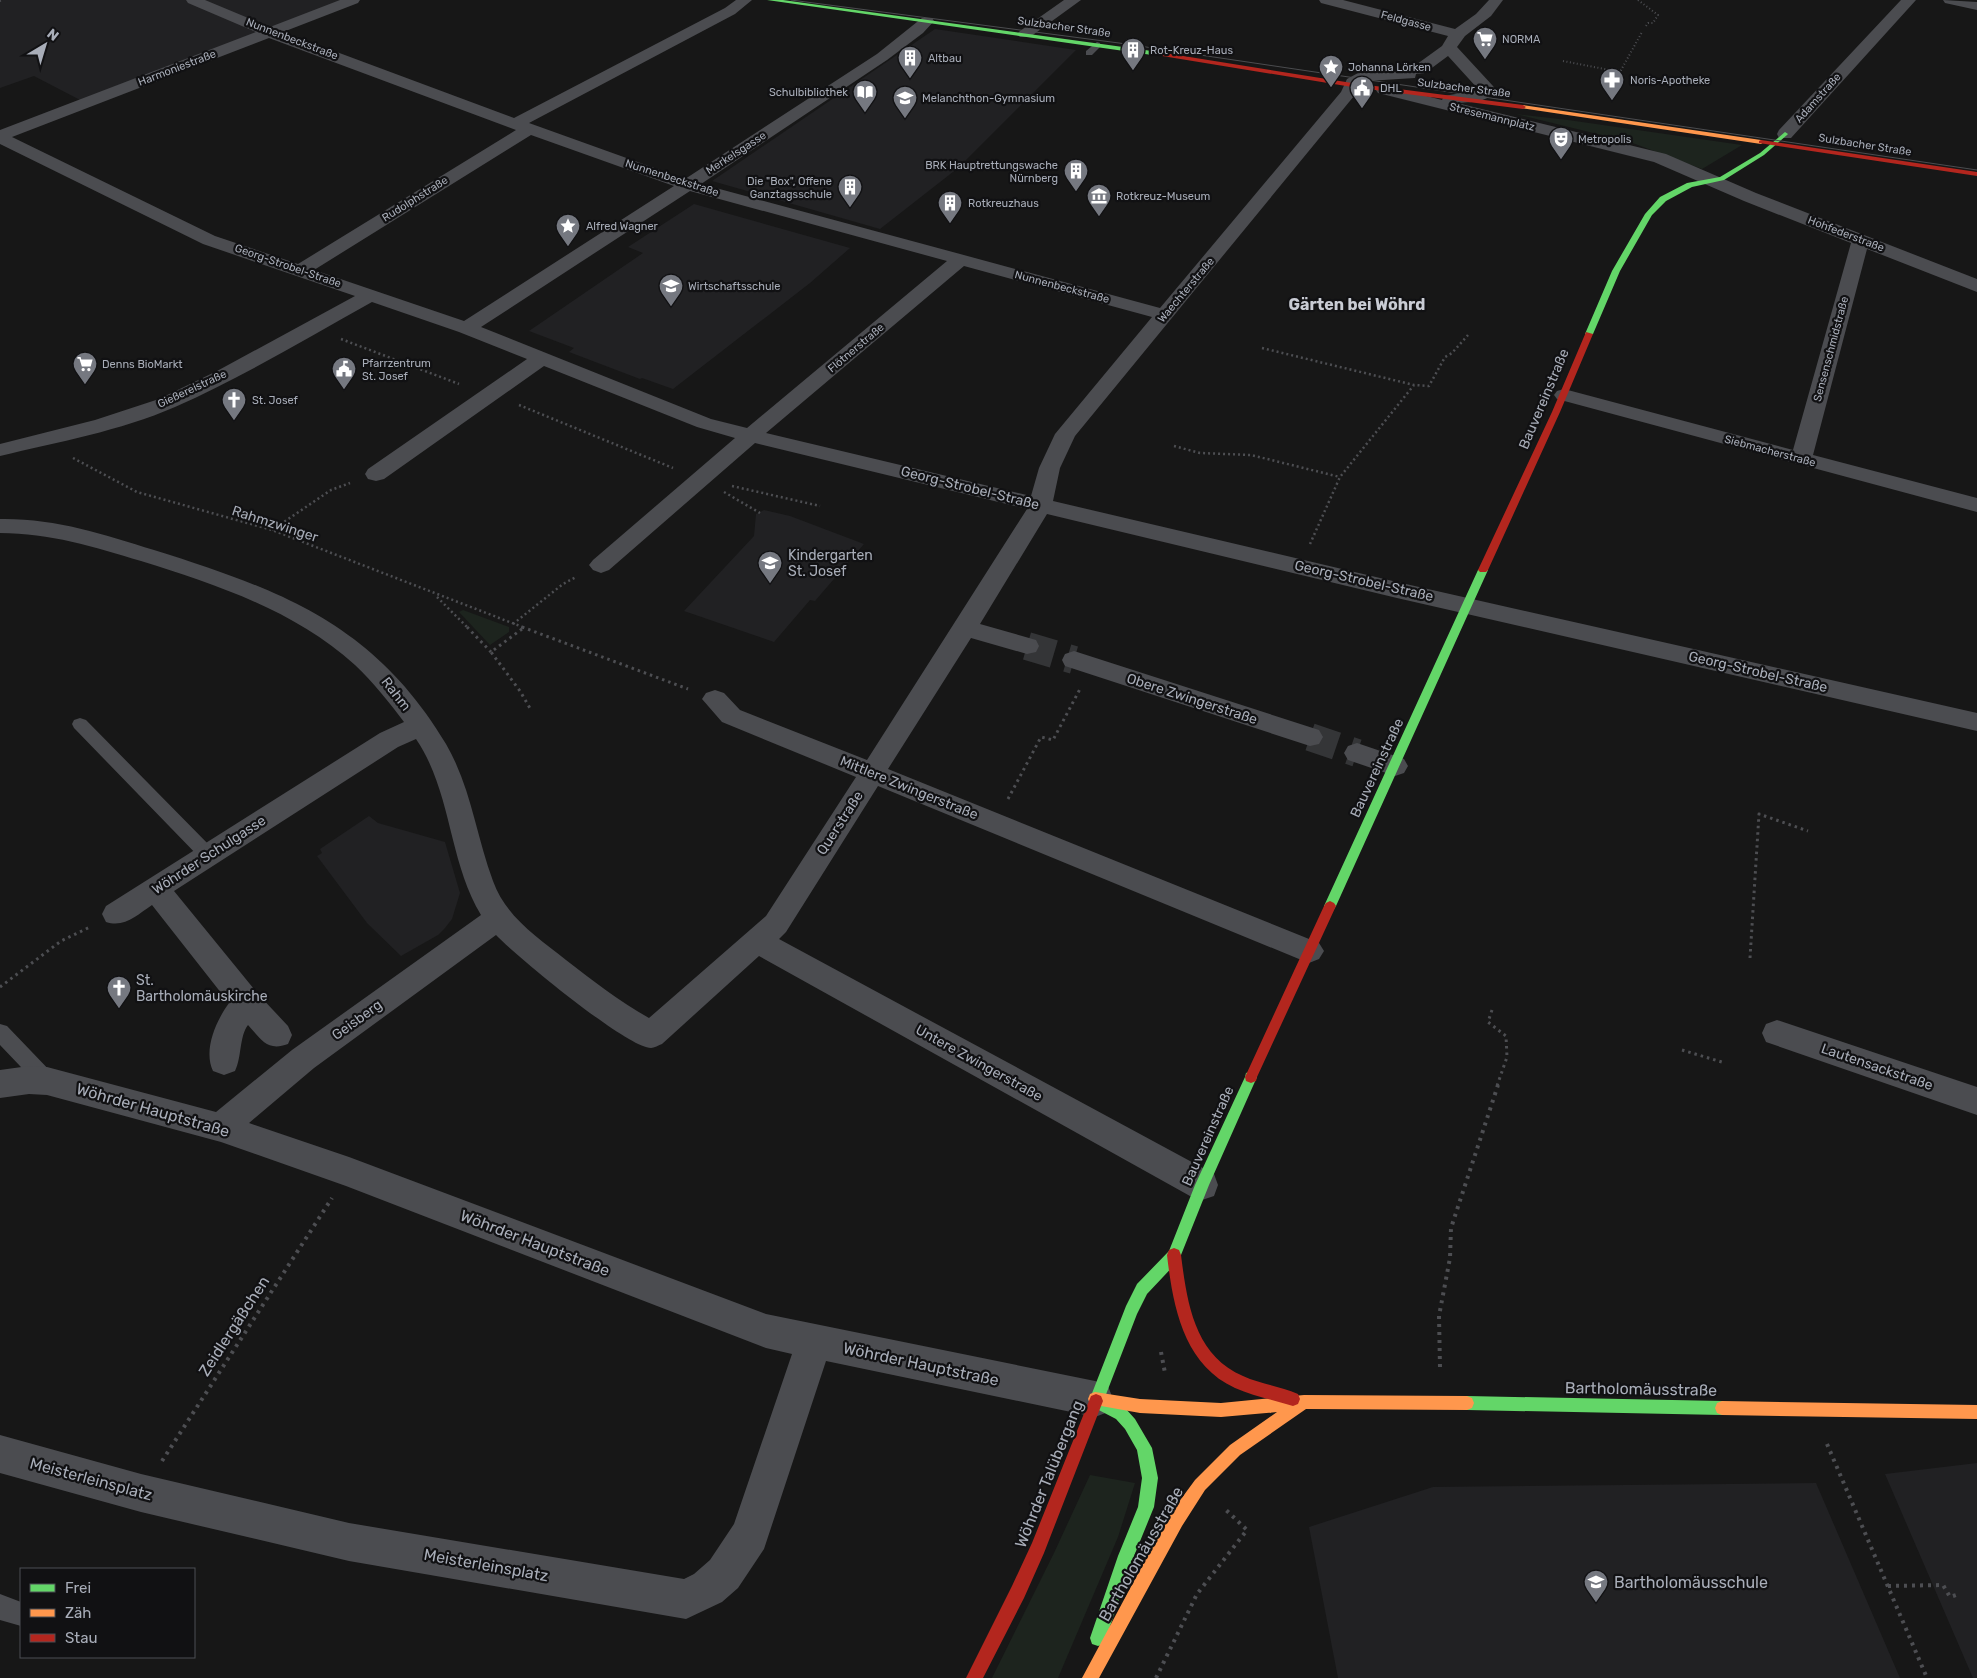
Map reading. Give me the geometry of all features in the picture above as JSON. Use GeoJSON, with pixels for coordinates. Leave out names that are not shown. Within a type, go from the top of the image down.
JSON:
{"type":"FeatureCollection","features":[{"type":"Feature","properties":{"kind":"main road","name":"Sulzbacher Straße"},"geometry":{"type":"LineString","coordinates":[[770,0],[926,21],[1143,40]]}},
{"type":"Feature","properties":{"kind":"main road","name":"Sulzbacher Straße"},"geometry":{"type":"LineString","coordinates":[[846,0],[1031,30],[1093,49],[1450,99],[1977,163]]}},
{"type":"Feature","properties":{"kind":"main road","name":"Sulzbacher Straße"},"geometry":{"type":"LineString","coordinates":[[1354,67],[1417,74]]}},
{"type":"Feature","properties":{"kind":"main road","name":"Sulzbacher Straße"},"geometry":{"type":"LineString","coordinates":[[1470,85],[1493,90]]}},
{"type":"Feature","properties":{"kind":"main road","name":"Sulzbacher Straße"},"geometry":{"type":"LineString","coordinates":[[1520,95],[1977,174]]}},
{"type":"Feature","properties":{"kind":"main road","name":"Adamstraße"},"geometry":{"type":"LineString","coordinates":[[1715,181],[1746,165],[1780,139]]}},
{"type":"Feature","properties":{"kind":"main road","name":"Bauvereinstraße"},"geometry":{"type":"LineString","coordinates":[[1095,1399],[1120,1335],[1142,1289],[1174,1255],[1202,1185],[1564,395],[1616,271],[1648,214],[1663,199],[1680,189],[1698,183],[1715,181]]}},
{"type":"Feature","properties":{"kind":"main road"},"geometry":{"type":"LineString","coordinates":[[1174,1255],[1186,1328],[1204,1357],[1231,1378],[1304,1402]]}},
{"type":"Feature","properties":{"kind":"main road","name":"Bartholomäusstraße"},"geometry":{"type":"LineString","coordinates":[[1095,1399],[1140,1406],[1221,1410],[1304,1402],[1441,1402],[1977,1412]]}},
{"type":"Feature","properties":{"kind":"main road","name":"Wöhrder Talübergang"},"geometry":{"type":"LineString","coordinates":[[974,1678],[1018,1592],[1034,1556],[1075,1455],[1095,1399],[1121,1414],[1130,1424],[1144,1448],[1150,1478],[1146,1507],[1126,1556],[1085,1678]]}},
{"type":"Feature","properties":{"kind":"main road","name":"Bartholomäusstraße"},"geometry":{"type":"LineString","coordinates":[[1090,1678],[1176,1520],[1200,1485],[1235,1450],[1304,1402]]}},
{"type":"Feature","properties":{"kind":"street","name":"Nunnenbeckstraße"},"geometry":{"type":"LineString","coordinates":[[193,0],[271,32],[688,185],[1165,315]]}},
{"type":"Feature","properties":{"kind":"street","name":"Harmoniestraße"},"geometry":{"type":"LineString","coordinates":[[0,137],[353,0]]}},
{"type":"Feature","properties":{"kind":"street","name":"Rudolphstraße"},"geometry":{"type":"LineString","coordinates":[[301,270],[523,126],[730,11],[745,0]]}},
{"type":"Feature","properties":{"kind":"street"},"geometry":{"type":"LineString","coordinates":[[1031,30],[1074,0]]}},
{"type":"Feature","properties":{"kind":"street","name":"Feldgasse"},"geometry":{"type":"LineString","coordinates":[[1326,0],[1458,34]]}},
{"type":"Feature","properties":{"kind":"street"},"geometry":{"type":"LineString","coordinates":[[1352,85],[1364,76],[1417,74],[1449,48],[1450,42],[1458,34],[1486,14],[1496,0]]}},
{"type":"Feature","properties":{"kind":"street","name":"Adamstraße"},"geometry":{"type":"LineString","coordinates":[[1780,139],[1909,0]]}},
{"type":"Feature","properties":{"kind":"street"},"geometry":{"type":"LineString","coordinates":[[1950,0],[1977,6]]}},
{"type":"Feature","properties":{"kind":"street","name":"Merkelsgasse"},"geometry":{"type":"LineString","coordinates":[[466,328],[882,57],[918,30],[926,21]]}},
{"type":"Feature","properties":{"kind":"street"},"geometry":{"type":"LineString","coordinates":[[1449,48],[1493,90],[1482,96],[1450,99]]}},
{"type":"Feature","properties":{"kind":"street","name":"Waechterstraße"},"geometry":{"type":"LineString","coordinates":[[1041,505],[1043,483],[1053,456],[1066,434],[1290,166],[1348,93],[1352,85]]}},
{"type":"Feature","properties":{"kind":"street","name":"Stresemannplatz"},"geometry":{"type":"LineString","coordinates":[[1382,89],[1652,156],[1715,181]]}},
{"type":"Feature","properties":{"kind":"street","name":"Harmoniestraße"},"geometry":{"type":"LineString","coordinates":[[0,137],[42,159]]}},
{"type":"Feature","properties":{"kind":"street","name":"Georg-Strobel-Straße"},"geometry":{"type":"LineString","coordinates":[[42,159],[209,240],[466,328],[704,423],[1299,566],[1977,722]]}},
{"type":"Feature","properties":{"kind":"street","name":"Hohfederstraße"},"geometry":{"type":"LineString","coordinates":[[1715,181],[1977,286]]}},
{"type":"Feature","properties":{"kind":"street","name":"Sensenschmidstraße"},"geometry":{"type":"LineString","coordinates":[[1801,459],[1861,239]]}},
{"type":"Feature","properties":{"kind":"street","name":"Flötnerstraße"},"geometry":{"type":"LineString","coordinates":[[752,436],[960,260]]}},
{"type":"Feature","properties":{"kind":"street","name":"Gießereistraße"},"geometry":{"type":"LineString","coordinates":[[1,449],[102,425],[166,403],[253,360],[371,295]]}},
{"type":"Feature","properties":{"kind":"street"},"geometry":{"type":"LineString","coordinates":[[376,474],[542,358]]}},
{"type":"Feature","properties":{"kind":"street","name":"Siebmacherstraße"},"geometry":{"type":"LineString","coordinates":[[1564,395],[1977,505]]}},
{"type":"Feature","properties":{"kind":"street"},"geometry":{"type":"LineString","coordinates":[[601,565],[700,478],[752,436]]}},
{"type":"Feature","properties":{"kind":"street","name":"Querstraße"},"geometry":{"type":"LineString","coordinates":[[651,1034],[776,924],[965,628],[1041,505]]}},
{"type":"Feature","properties":{"kind":"street","name":"Rahm"},"geometry":{"type":"LineString","coordinates":[[0,526],[29,525],[96,540],[200,572],[284,604],[321,626],[368,661],[401,698],[436,749],[449,775],[480,889],[498,918],[530,948],[603,1006],[651,1034]]}},
{"type":"Feature","properties":{"kind":"street"},"geometry":{"type":"LineString","coordinates":[[965,628],[1027,646]]}},
{"type":"Feature","properties":{"kind":"street","name":"Obere Zwingerstraße"},"geometry":{"type":"LineString","coordinates":[[1083,663],[1310,737]]}},
{"type":"Feature","properties":{"kind":"street","name":"Mittlere Zwingerstraße"},"geometry":{"type":"LineString","coordinates":[[715,699],[731,716],[1309,951]]}},
{"type":"Feature","properties":{"kind":"street","name":"Wöhrder Schulgasse"},"geometry":{"type":"LineString","coordinates":[[116,914],[389,740],[420,726]]}},
{"type":"Feature","properties":{"kind":"street"},"geometry":{"type":"LineString","coordinates":[[1357,753],[1395,766]]}},
{"type":"Feature","properties":{"kind":"street"},"geometry":{"type":"LineString","coordinates":[[156,889],[247,1002],[277,1035]]}},
{"type":"Feature","properties":{"kind":"street","name":"Geisberg"},"geometry":{"type":"LineString","coordinates":[[221,1128],[303,1059],[498,918]]}},
{"type":"Feature","properties":{"kind":"street","name":"Untere Zwingerstraße"},"geometry":{"type":"LineString","coordinates":[[757,941],[1202,1185]]}},
{"type":"Feature","properties":{"kind":"street"},"geometry":{"type":"LineString","coordinates":[[224,1062],[230,1025],[247,1002]]}},
{"type":"Feature","properties":{"kind":"street","name":"Lautensackstraße"},"geometry":{"type":"LineString","coordinates":[[1777,1033],[1977,1101]]}},
{"type":"Feature","properties":{"kind":"street","name":"Wöhrder Hauptstraße"},"geometry":{"type":"LineString","coordinates":[[0,1084],[29,1080],[47,1080],[221,1128],[349,1172],[766,1331],[1095,1399]]}},
{"type":"Feature","properties":{"kind":"street","name":"Meisterleinsplatz"},"geometry":{"type":"LineString","coordinates":[[0,1454],[141,1493],[350,1542],[686,1599],[708,1588],[724,1574],[750,1535],[814,1342]]}},
{"type":"Feature","properties":{"kind":"lane"},"geometry":{"type":"LineString","coordinates":[[80,724],[208,856]]}},
{"type":"Feature","properties":{"kind":"lane"},"geometry":{"type":"LineString","coordinates":[[0,1032],[47,1080]]}},
{"type":"Feature","properties":{"kind":"lane"},"geometry":{"type":"LineString","coordinates":[[0,1607],[20,1614]]}},
{"type":"Feature","properties":{"kind":"path"},"geometry":{"type":"LineString","coordinates":[[1638,0],[1658,14],[1653,22],[1648,23],[1646,26]]}},
{"type":"Feature","properties":{"kind":"path"},"geometry":{"type":"LineString","coordinates":[[1563,62],[1620,72],[1642,32]]}},
{"type":"Feature","properties":{"kind":"path"},"geometry":{"type":"LineString","coordinates":[[1262,348],[1414,385],[1429,386],[1445,357],[1452,353],[1468,336]]}},
{"type":"Feature","properties":{"kind":"path"},"geometry":{"type":"LineString","coordinates":[[341,339],[466,387]]}},
{"type":"Feature","properties":{"kind":"path"},"geometry":{"type":"LineString","coordinates":[[1299,566],[1340,477],[1414,385]]}},
{"type":"Feature","properties":{"kind":"path"},"geometry":{"type":"LineString","coordinates":[[524,406],[673,468]]}},
{"type":"Feature","properties":{"kind":"path","name":"Rahmzwinger"},"geometry":{"type":"LineString","coordinates":[[33,442],[70,456],[137,492],[272,530],[434,595],[513,624]]}},
{"type":"Feature","properties":{"kind":"path"},"geometry":{"type":"LineString","coordinates":[[1174,446],[1200,453],[1251,455],[1340,477]]}},
{"type":"Feature","properties":{"kind":"path"},"geometry":{"type":"LineString","coordinates":[[272,530],[331,490],[376,474]]}},
{"type":"Feature","properties":{"kind":"path"},"geometry":{"type":"LineString","coordinates":[[700,478],[760,513]]}},
{"type":"Feature","properties":{"kind":"path"},"geometry":{"type":"LineString","coordinates":[[730,485],[820,506]]}},
{"type":"Feature","properties":{"kind":"path"},"geometry":{"type":"LineString","coordinates":[[601,565],[563,584],[513,624],[715,699]]}},
{"type":"Feature","properties":{"kind":"path"},"geometry":{"type":"LineString","coordinates":[[434,595],[491,652],[520,691],[531,710]]}},
{"type":"Feature","properties":{"kind":"path"},"geometry":{"type":"LineString","coordinates":[[491,652],[523,628]]}},
{"type":"Feature","properties":{"kind":"path"},"geometry":{"type":"LineString","coordinates":[[1005,804],[1041,737],[1053,740],[1083,663]]}},
{"type":"Feature","properties":{"kind":"path"},"geometry":{"type":"LineString","coordinates":[[1750,958],[1759,814],[1808,830]]}},
{"type":"Feature","properties":{"kind":"path"},"geometry":{"type":"LineString","coordinates":[[0,987],[61,941],[116,914]]}},
{"type":"Feature","properties":{"kind":"path"},"geometry":{"type":"LineString","coordinates":[[1441,1402],[1439,1316],[1450,1258],[1451,1228],[1507,1057],[1506,1036],[1488,1022],[1492,1010]]}},
{"type":"Feature","properties":{"kind":"path"},"geometry":{"type":"LineString","coordinates":[[1682,1050],[1725,1063]]}},
{"type":"Feature","properties":{"kind":"path","name":"Zeidlergäßchen"},"geometry":{"type":"LineString","coordinates":[[141,1493],[349,1172]]}},
{"type":"Feature","properties":{"kind":"path"},"geometry":{"type":"LineString","coordinates":[[1812,1409],[1927,1678]]}},
{"type":"Feature","properties":{"kind":"path"},"geometry":{"type":"LineString","coordinates":[[1156,1678],[1197,1594],[1247,1530]]}},
{"type":"Feature","properties":{"kind":"path"},"geometry":{"type":"LineString","coordinates":[[1888,1586],[1943,1585],[1950,1597],[1956,1595]]}},
{"type":"Feature","properties":{"kind":"shaded area"},"geometry":{"type":"Polygon","coordinates":[[[0,0],[344,0],[82,101],[34,76],[0,88],[0,0]]]}},
{"type":"Feature","properties":{"kind":"shaded area","name":"Melanchthon-Gymnasium"},"geometry":{"type":"Polygon","coordinates":[[[935,29],[1076,50],[958,168],[880,229],[712,181],[935,29]]]}},
{"type":"Feature","properties":{"kind":"shaded area"},"geometry":{"type":"Polygon","coordinates":[[[1516,114],[1742,145],[1702,169],[1630,142],[1516,114]]]}},
{"type":"Feature","properties":{"kind":"shaded area","name":"Wirtschaftsschule"},"geometry":{"type":"Polygon","coordinates":[[[694,204],[850,248],[810,283],[673,389],[642,378],[640,379],[569,352],[574,348],[529,331],[643,253],[628,247],[694,204]]]}},
{"type":"Feature","properties":{"kind":"shaded area","name":"Kindergarten St. Josef"},"geometry":{"type":"Polygon","coordinates":[[[764,510],[790,516],[864,544],[815,601],[810,600],[774,642],[684,611],[754,536],[756,514],[764,510]]]}},
{"type":"Feature","properties":{"kind":"shaded area"},"geometry":{"type":"Polygon","coordinates":[[[463,610],[509,627],[509,632],[490,645],[459,612],[463,610]]]}},
{"type":"Feature","properties":{"kind":"shaded area"},"geometry":{"type":"Polygon","coordinates":[[[369,816],[378,823],[445,842],[460,893],[452,919],[445,928],[438,935],[401,956],[367,923],[317,856],[322,853],[320,849],[369,816]]]}},
{"type":"Feature","properties":{"kind":"shaded area"},"geometry":{"type":"Polygon","coordinates":[[[1977,1463],[1977,1678],[1973,1678],[1885,1474],[1977,1463]]]}},
{"type":"Feature","properties":{"kind":"shaded area"},"geometry":{"type":"Polygon","coordinates":[[[1090,1475],[1135,1483],[1118,1537],[1058,1678],[992,1678],[1054,1553],[1090,1475]]]}},
{"type":"Feature","properties":{"kind":"shaded area","name":"Bartholomäusschule"},"geometry":{"type":"Polygon","coordinates":[[[1816,1483],[1900,1678],[1338,1678],[1309,1527],[1433,1487],[1816,1483]]]}},
{"type":"Feature","properties":{"kind":"tunnel"},"geometry":{"type":"LineString","coordinates":[[1027,646],[1074,660]]}},
{"type":"Feature","properties":{"kind":"tunnel"},"geometry":{"type":"LineString","coordinates":[[1310,737],[1357,753]]}},
{"type":"Feature","properties":{"kind":"tram line"},"geometry":{"type":"LineString","coordinates":[[791,0],[1119,43],[1977,170]]}},
{"type":"Feature","properties":{"kind":"traffic: fast"},"geometry":{"type":"LineString","coordinates":[[770,0],[1152,53]]}},
{"type":"Feature","properties":{"kind":"traffic: fast"},"geometry":{"type":"LineString","coordinates":[[1589,334],[1616,271],[1649,214],[1663,199],[1690,185],[1722,179],[1762,154],[1785,134]]}},
{"type":"Feature","properties":{"kind":"traffic: fast"},"geometry":{"type":"LineString","coordinates":[[1330,906],[1483,570]]}},
{"type":"Feature","properties":{"kind":"traffic: fast"},"geometry":{"type":"LineString","coordinates":[[1096,1401],[1131,1311],[1142,1289],[1174,1255],[1202,1185],[1251,1077]]}},
{"type":"Feature","properties":{"kind":"traffic: fast"},"geometry":{"type":"LineString","coordinates":[[1098,1638],[1126,1556],[1146,1507],[1150,1478],[1144,1448],[1130,1424],[1121,1414],[1100,1402]]}},
{"type":"Feature","properties":{"kind":"traffic: fast"},"geometry":{"type":"LineString","coordinates":[[1467,1403],[1722,1408]]}},
{"type":"Feature","properties":{"kind":"traffic: slow"},"geometry":{"type":"LineString","coordinates":[[1523,107],[1761,142]]}},
{"type":"Feature","properties":{"kind":"traffic: slow"},"geometry":{"type":"LineString","coordinates":[[1095,1399],[1140,1406],[1221,1410],[1304,1402],[1467,1403]]}},
{"type":"Feature","properties":{"kind":"traffic: slow"},"geometry":{"type":"LineString","coordinates":[[1090,1678],[1176,1520],[1200,1485],[1235,1450],[1300,1405]]}},
{"type":"Feature","properties":{"kind":"traffic: slow"},"geometry":{"type":"LineString","coordinates":[[1722,1408],[1977,1412]]}},
{"type":"Feature","properties":{"kind":"traffic: jam"},"geometry":{"type":"LineString","coordinates":[[1152,53],[1352,85],[1523,107]]}},
{"type":"Feature","properties":{"kind":"traffic: jam"},"geometry":{"type":"LineString","coordinates":[[1761,142],[1977,174]]}},
{"type":"Feature","properties":{"kind":"traffic: jam"},"geometry":{"type":"LineString","coordinates":[[1483,570],[1556,412],[1589,334]]}},
{"type":"Feature","properties":{"kind":"traffic: jam"},"geometry":{"type":"LineString","coordinates":[[1251,1077],[1330,906]]}},
{"type":"Feature","properties":{"kind":"traffic: jam"},"geometry":{"type":"LineString","coordinates":[[1174,1255],[1183,1311],[1189,1329],[1207,1359],[1221,1372],[1238,1382],[1293,1399]]}},
{"type":"Feature","properties":{"kind":"traffic: jam"},"geometry":{"type":"LineString","coordinates":[[974,1678],[1018,1592],[1038,1547],[1096,1401]]}},
{"type":"Feature","properties":{"kind":"place","name":"NORMA"},"geometry":{"type":"Point","coordinates":[1485,60]}},
{"type":"Feature","properties":{"kind":"place","name":"Rot-Kreuz-Haus"},"geometry":{"type":"Point","coordinates":[1133,71]}},
{"type":"Feature","properties":{"kind":"place","name":"Altbau"},"geometry":{"type":"Point","coordinates":[910,79]}},
{"type":"Feature","properties":{"kind":"place","name":"Johanna Lörken"},"geometry":{"type":"Point","coordinates":[1331,88]}},
{"type":"Feature","properties":{"kind":"place","name":"Noris-Apotheke"},"geometry":{"type":"Point","coordinates":[1612,101]}},
{"type":"Feature","properties":{"kind":"place","name":"DHL"},"geometry":{"type":"Point","coordinates":[1362,109]}},
{"type":"Feature","properties":{"kind":"place","name":"Schulbibliothek"},"geometry":{"type":"Point","coordinates":[865,113]}},
{"type":"Feature","properties":{"kind":"place","name":"Melanchthon-Gymnasium"},"geometry":{"type":"Point","coordinates":[905,119]}},
{"type":"Feature","properties":{"kind":"place","name":"Metropolis"},"geometry":{"type":"Point","coordinates":[1561,160]}},
{"type":"Feature","properties":{"kind":"place","name":"BRK Hauptrettungswache Nürnberg"},"geometry":{"type":"Point","coordinates":[1076,192]}},
{"type":"Feature","properties":{"kind":"place","name":"Die \"Box\", Offene Ganztagsschule"},"geometry":{"type":"Point","coordinates":[850,208]}},
{"type":"Feature","properties":{"kind":"place","name":"Rotkreuz-Museum"},"geometry":{"type":"Point","coordinates":[1099,217]}},
{"type":"Feature","properties":{"kind":"place","name":"Rotkreuzhaus"},"geometry":{"type":"Point","coordinates":[950,224]}},
{"type":"Feature","properties":{"kind":"place","name":"Alfred Wagner"},"geometry":{"type":"Point","coordinates":[568,247]}},
{"type":"Feature","properties":{"kind":"place","name":"Wirtschaftsschule"},"geometry":{"type":"Point","coordinates":[671,307]}},
{"type":"Feature","properties":{"kind":"place","name":"Denns BioMarkt"},"geometry":{"type":"Point","coordinates":[85,385]}},
{"type":"Feature","properties":{"kind":"place","name":"Pfarrzentrum St. Josef"},"geometry":{"type":"Point","coordinates":[344,390]}},
{"type":"Feature","properties":{"kind":"place","name":"St. Josef"},"geometry":{"type":"Point","coordinates":[234,421]}},
{"type":"Feature","properties":{"kind":"place","name":"Kindergarten St. Josef"},"geometry":{"type":"Point","coordinates":[770,584]}},
{"type":"Feature","properties":{"kind":"place","name":"St. Bartholomäuskirche"},"geometry":{"type":"Point","coordinates":[119,1009]}},
{"type":"Feature","properties":{"kind":"place","name":"Bartholomäusschule"},"geometry":{"type":"Point","coordinates":[1596,1603]}},
{"type":"Feature","properties":{"kind":"district","name":"Gärten bei Wöhrd"},"geometry":{"type":"Point","coordinates":[1357,304]}}]}
